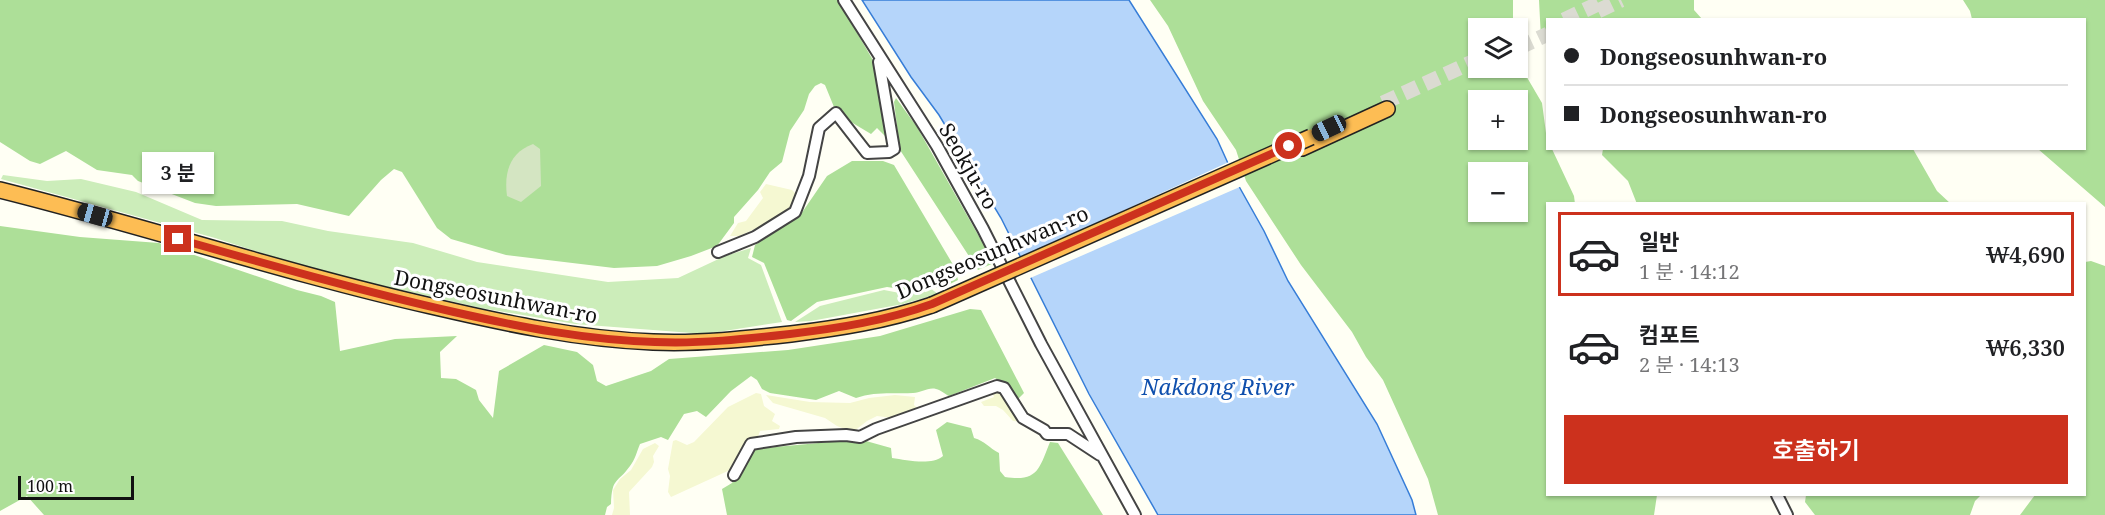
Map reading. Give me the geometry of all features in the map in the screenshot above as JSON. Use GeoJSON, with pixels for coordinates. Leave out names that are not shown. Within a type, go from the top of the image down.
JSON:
{"type":"FeatureCollection","features":[{"type":"Feature","properties":{"kind":"highway","name":"Dongseosunhwan-ro"},"geometry":{"type":"LineString","coordinates":[[0,198],[57,212],[359,298],[512,333],[586,346],[658,351],[730,350],[842,335],[894,324],[1385,106]]}},
{"type":"Feature","properties":{"kind":"highway","name":"Dongseosunhwan-ro"},"geometry":{"type":"LineString","coordinates":[[0,190],[355,289],[508,324],[582,337],[654,342],[726,342],[859,324],[932,309]]}},
{"type":"Feature","properties":{"kind":"street","name":"Seokju-ro"},"geometry":{"type":"LineString","coordinates":[[844,0],[937,146],[1135,515]]}},
{"type":"Feature","properties":{"kind":"street"},"geometry":{"type":"LineString","coordinates":[[718,252],[754,237],[795,212],[810,176],[819,128],[836,113],[867,153],[889,152],[894,149],[878,56]]}},
{"type":"Feature","properties":{"kind":"street"},"geometry":{"type":"LineString","coordinates":[[734,475],[751,444],[796,437],[846,435],[860,437],[876,429],[997,386],[1004,388],[1023,418],[1047,434],[1068,434],[1102,457]]}},
{"type":"Feature","properties":{"kind":"street"},"geometry":{"type":"LineString","coordinates":[[1778,496],[1787,515]]}},
{"type":"Feature","properties":{"kind":"green space"},"geometry":{"type":"Polygon","coordinates":[[[0,0],[838,0],[874,62],[888,139],[877,128],[871,134],[851,122],[841,109],[834,107],[825,85],[821,83],[815,86],[809,94],[804,110],[790,131],[782,162],[770,172],[758,190],[734,217],[734,223],[717,246],[657,266],[614,268],[506,255],[451,239],[437,228],[402,172],[394,169],[349,216],[297,204],[216,206],[195,203],[138,181],[132,175],[97,170],[66,151],[40,164],[30,161],[0,142],[0,0]]]}},
{"type":"Feature","properties":{"kind":"green space"},"geometry":{"type":"Polygon","coordinates":[[[1150,0],[1513,0],[1513,18],[1468,18],[1468,78],[1527,78],[1542,103],[1546,150],[1552,150],[1574,196],[1575,202],[1546,202],[1546,496],[1657,496],[1654,515],[1438,515],[1428,479],[1383,380],[1366,357],[1352,332],[1301,265],[1246,181],[1236,150],[1203,101],[1168,26],[1150,0]]]}},
{"type":"Feature","properties":{"kind":"green space"},"geometry":{"type":"Polygon","coordinates":[[[1539,0],[1694,0],[1694,10],[1701,18],[1546,18],[1546,43],[1541,39],[1539,0]]]}},
{"type":"Feature","properties":{"kind":"green space"},"geometry":{"type":"Polygon","coordinates":[[[1963,0],[2105,0],[2105,207],[2039,150],[2086,150],[2086,18],[1972,18],[1963,0]]]}},
{"type":"Feature","properties":{"kind":"green space"},"geometry":{"type":"Polygon","coordinates":[[[896,98],[917,127],[994,263],[978,270],[900,150],[894,102],[896,98]]]}},
{"type":"Feature","properties":{"kind":"green space"},"geometry":{"type":"Polygon","coordinates":[[[533,144],[540,149],[541,186],[521,202],[507,196],[506,179],[513,158],[533,144]]]}},
{"type":"Feature","properties":{"kind":"green space"},"geometry":{"type":"Polygon","coordinates":[[[1603,150],[1914,150],[1937,191],[1949,202],[1636,202],[1628,181],[1602,155],[1603,150]]]}},
{"type":"Feature","properties":{"kind":"green space"},"geometry":{"type":"Polygon","coordinates":[[[852,161],[883,161],[894,165],[955,268],[958,280],[940,289],[930,285],[908,290],[887,287],[817,302],[791,321],[787,320],[764,263],[752,257],[755,245],[801,214],[827,176],[852,161]]]}},
{"type":"Feature","properties":{"kind":"green space"},"geometry":{"type":"Polygon","coordinates":[[[3,175],[47,181],[81,179],[136,192],[202,220],[282,221],[328,231],[413,243],[477,262],[608,282],[678,278],[725,256],[751,248],[748,258],[761,265],[782,322],[705,334],[575,324],[481,308],[318,271],[215,238],[1,179],[3,175]]]}},
{"type":"Feature","properties":{"kind":"green space"},"geometry":{"type":"Polygon","coordinates":[[[766,184],[792,190],[797,195],[787,212],[778,219],[739,236],[730,236],[738,223],[746,221],[763,198],[760,192],[766,184]]]}},
{"type":"Feature","properties":{"kind":"green space"},"geometry":{"type":"Polygon","coordinates":[[[0,226],[80,237],[159,243],[321,296],[335,302],[340,351],[395,339],[457,336],[440,352],[441,378],[456,379],[476,390],[479,400],[493,418],[499,371],[544,345],[577,352],[593,365],[597,381],[606,386],[651,371],[669,359],[788,350],[880,336],[970,309],[981,310],[1024,393],[1018,399],[1007,386],[995,378],[949,396],[940,390],[933,389],[916,393],[877,394],[856,398],[839,391],[816,400],[770,393],[762,389],[757,380],[751,376],[731,391],[706,417],[697,411],[684,414],[668,440],[661,437],[640,444],[632,464],[614,485],[611,504],[607,507],[605,515],[44,515],[27,496],[0,511],[0,226]]]}},
{"type":"Feature","properties":{"kind":"green space"},"geometry":{"type":"Polygon","coordinates":[[[2091,261],[2105,266],[2105,515],[2020,515],[2034,496],[2086,496],[2086,262],[2091,261]]]}},
{"type":"Feature","properties":{"kind":"green space"},"geometry":{"type":"Polygon","coordinates":[[[930,288],[938,294],[903,304],[795,322],[820,306],[884,290],[905,294],[930,288]]]}},
{"type":"Feature","properties":{"kind":"green space"},"geometry":{"type":"Polygon","coordinates":[[[1001,390],[1023,422],[1013,421],[1003,410],[996,406],[984,406],[981,402],[994,397],[992,391],[1001,390]]]}},
{"type":"Feature","properties":{"kind":"green space"},"geometry":{"type":"Polygon","coordinates":[[[756,393],[761,394],[764,406],[775,414],[772,421],[780,426],[779,429],[760,431],[757,439],[745,443],[730,470],[671,497],[668,492],[670,476],[668,469],[673,441],[687,445],[694,442],[728,407],[756,393]]]}},
{"type":"Feature","properties":{"kind":"green space"},"geometry":{"type":"Polygon","coordinates":[[[766,395],[810,402],[850,403],[895,395],[915,397],[914,405],[917,408],[892,418],[877,416],[853,432],[825,418],[773,403],[766,395]]]}},
{"type":"Feature","properties":{"kind":"green space"},"geometry":{"type":"Polygon","coordinates":[[[947,422],[971,428],[974,438],[999,453],[1000,471],[1005,477],[1024,477],[1036,472],[1050,442],[1058,443],[1103,515],[727,515],[722,489],[732,483],[755,449],[851,440],[866,441],[891,448],[892,458],[932,461],[943,456],[936,430],[947,422]]]}},
{"type":"Feature","properties":{"kind":"green space"},"geometry":{"type":"Polygon","coordinates":[[[655,443],[659,446],[653,456],[652,467],[629,492],[630,515],[612,515],[613,490],[620,479],[631,470],[643,449],[655,443]]]}},
{"type":"Feature","properties":{"kind":"green space"},"geometry":{"type":"Polygon","coordinates":[[[1806,496],[1980,496],[1975,501],[1970,515],[1815,515],[1805,502],[1806,496]]]}},
{"type":"Feature","properties":{"kind":"water","name":"Nakdong River"},"geometry":{"type":"Polygon","coordinates":[[[862,0],[1129,0],[1217,139],[1288,281],[1377,424],[1412,500],[1416,515],[1158,515],[1089,394],[1001,218],[939,115],[911,77],[862,0]]]}},
{"type":"Feature","properties":{"kind":"pier"},"geometry":{"type":"Polygon","coordinates":[[[1231,161],[1242,186],[1028,279],[1018,259],[1231,161]]]}},
{"type":"Feature","properties":{"kind":"tunnel"},"geometry":{"type":"LineString","coordinates":[[1568,18],[1606,0]]}},
{"type":"Feature","properties":{"kind":"tunnel"},"geometry":{"type":"LineString","coordinates":[[1598,11],[1621,0]]}},
{"type":"Feature","properties":{"kind":"tunnel"},"geometry":{"type":"LineString","coordinates":[[1528,43],[1546,35]]}},
{"type":"Feature","properties":{"kind":"tunnel"},"geometry":{"type":"LineString","coordinates":[[1383,103],[1468,64]]}},
{"type":"Feature","properties":{"kind":"route"},"geometry":{"type":"LineString","coordinates":[[178,239],[355,289],[508,324],[582,337],[654,342],[726,342],[837,328],[910,312],[1289,146]]}}]}
